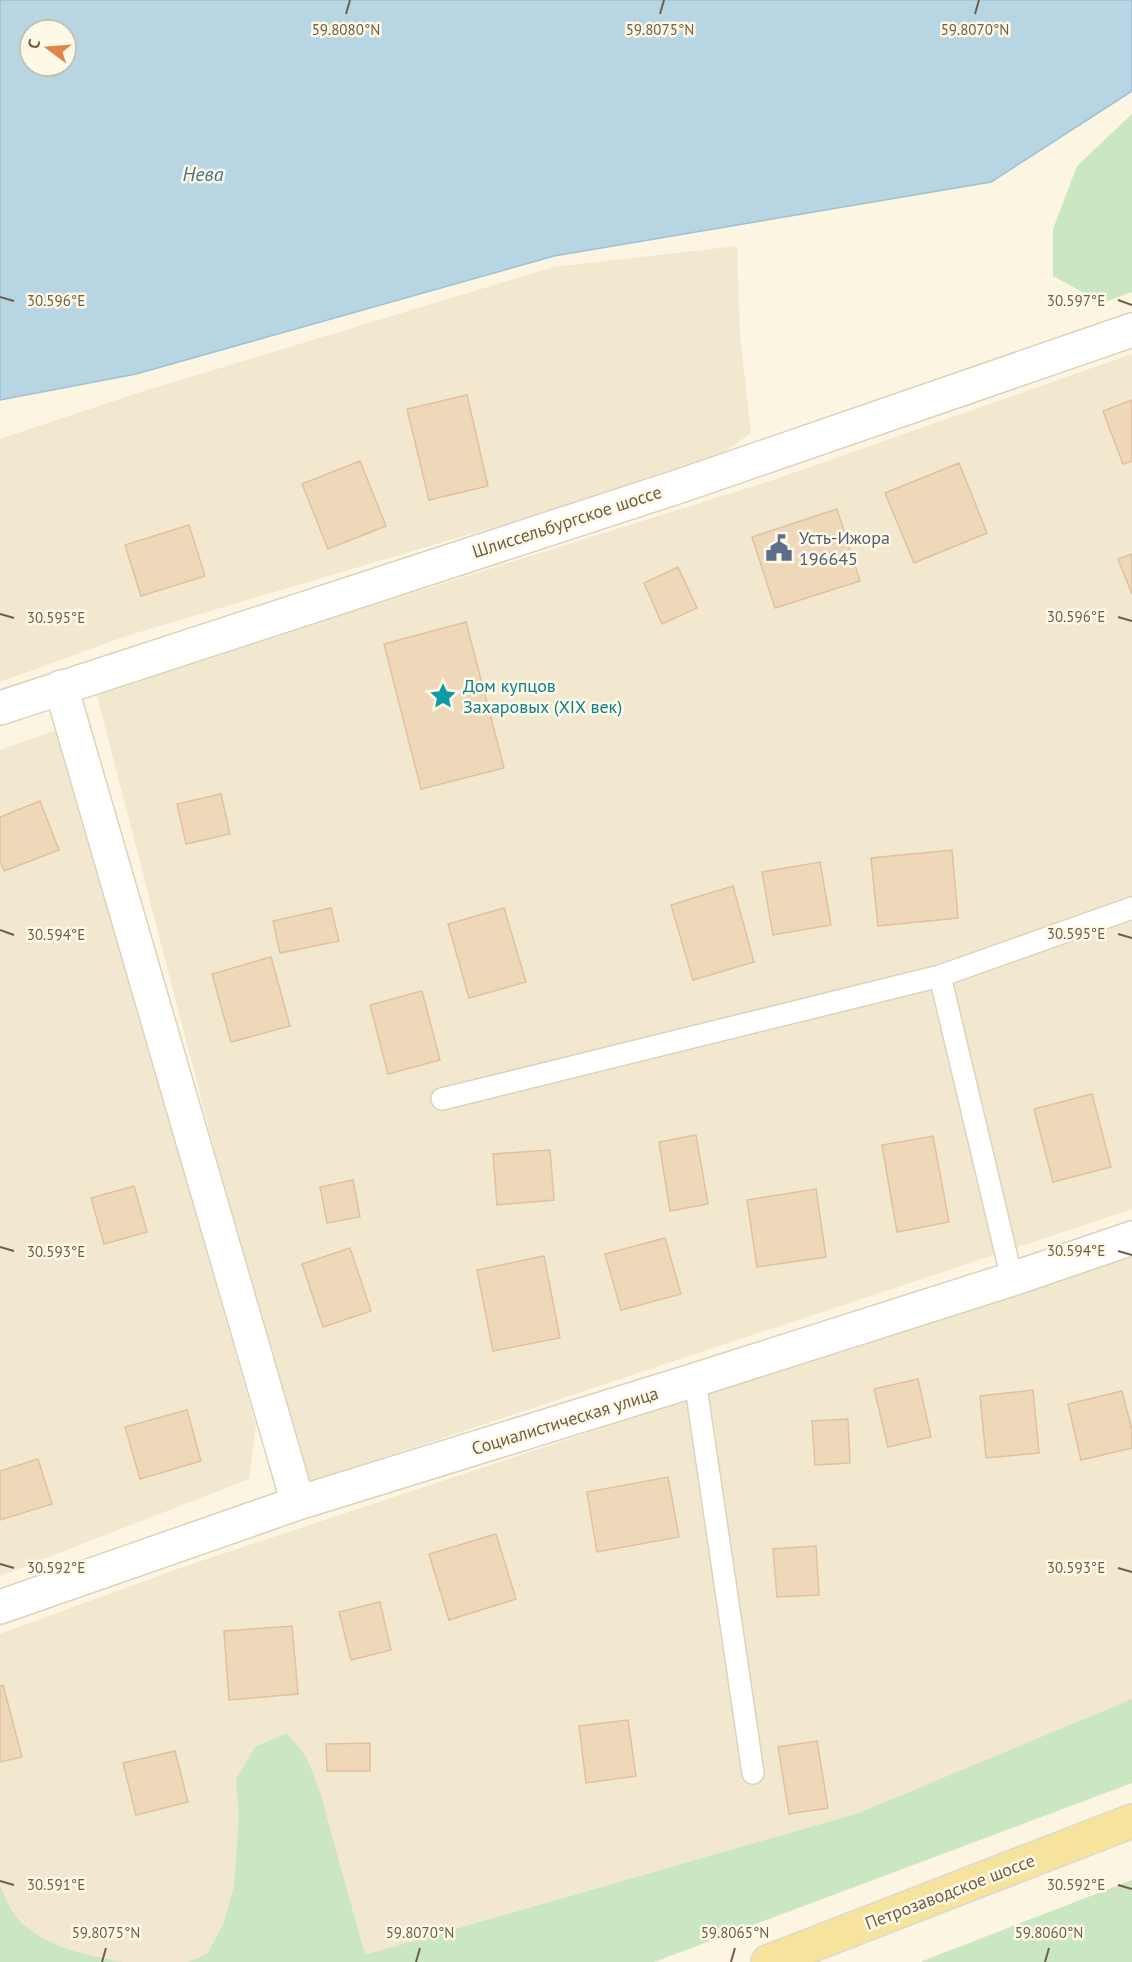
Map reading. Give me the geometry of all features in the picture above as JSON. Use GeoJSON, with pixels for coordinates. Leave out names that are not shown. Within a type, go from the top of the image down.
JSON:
{"type":"FeatureCollection","features":[{"type":"Feature","properties":{"kind":"main road","name":"Петрозаводское шоссе"},"geometry":{"type":"LineString","coordinates":[[768,1962],[1132,1821]]}},
{"type":"Feature","properties":{"kind":"street","name":"Шлиссельбургское шоссе"},"geometry":{"type":"LineString","coordinates":[[0,708],[680,486],[1132,330]]}},
{"type":"Feature","properties":{"kind":"street"},"geometry":{"type":"LineString","coordinates":[[61,687],[298,1503]]}},
{"type":"Feature","properties":{"kind":"street","name":"Социалистическая улица"},"geometry":{"type":"LineString","coordinates":[[0,1607],[298,1503],[695,1380],[1012,1279],[1132,1238]]}},
{"type":"Feature","properties":{"kind":"lane"},"geometry":{"type":"LineString","coordinates":[[442,1099],[940,976],[1132,908]]}},
{"type":"Feature","properties":{"kind":"lane"},"geometry":{"type":"LineString","coordinates":[[940,976],[1012,1279]]}},
{"type":"Feature","properties":{"kind":"lane"},"geometry":{"type":"LineString","coordinates":[[695,1380],[753,1773]]}},
{"type":"Feature","properties":{"kind":"shaded area"},"geometry":{"type":"Polygon","coordinates":[[[737,246],[740,335],[751,433],[707,464],[126,636],[0,682],[0,439],[144,391],[554,267],[737,246]]]}},
{"type":"Feature","properties":{"kind":"shaded area"},"geometry":{"type":"Polygon","coordinates":[[[1132,354],[1132,1209],[301,1485],[96,692],[770,481],[1132,354]]]}},
{"type":"Feature","properties":{"kind":"shaded area"},"geometry":{"type":"Polygon","coordinates":[[[59,729],[256,1426],[249,1479],[0,1576],[0,750],[59,729]]]}},
{"type":"Feature","properties":{"kind":"shaded area"},"geometry":{"type":"Polygon","coordinates":[[[1132,1252],[1132,1743],[527,1962],[0,1962],[0,1634],[180,1568],[1132,1252]]]}},
{"type":"Feature","properties":{"kind":"green space"},"geometry":{"type":"Polygon","coordinates":[[[1132,114],[1132,292],[1102,303],[1053,276],[1053,229],[1077,166],[1132,114]]]}},
{"type":"Feature","properties":{"kind":"green space"},"geometry":{"type":"Polygon","coordinates":[[[1132,1699],[1132,1783],[654,1962],[188,1962],[207,1954],[223,1925],[234,1886],[239,1816],[236,1779],[255,1747],[287,1733],[307,1758],[320,1792],[365,1955],[859,1813],[1132,1699]]]}},
{"type":"Feature","properties":{"kind":"green space"},"geometry":{"type":"Polygon","coordinates":[[[1132,1880],[1132,1962],[920,1962],[1132,1880]]]}},
{"type":"Feature","properties":{"kind":"green space"},"geometry":{"type":"Polygon","coordinates":[[[0,1885],[14,1914],[37,1935],[64,1948],[123,1962],[0,1962],[0,1885]]]}},
{"type":"Feature","properties":{"kind":"water","name":"Нева"},"geometry":{"type":"Polygon","coordinates":[[[0,0],[1132,0],[1132,91],[991,182],[554,256],[136,374],[0,400],[0,0]]]}},
{"type":"Feature","properties":{"kind":"building"},"geometry":{"type":"Polygon","coordinates":[[[467,395],[488,486],[429,500],[407,409],[467,395]]]}},
{"type":"Feature","properties":{"kind":"building"},"geometry":{"type":"Polygon","coordinates":[[[1132,400],[1132,461],[1123,464],[1103,411],[1132,400]]]}},
{"type":"Feature","properties":{"kind":"building"},"geometry":{"type":"Polygon","coordinates":[[[360,461],[386,526],[328,549],[302,484],[360,461]]]}},
{"type":"Feature","properties":{"kind":"building"},"geometry":{"type":"Polygon","coordinates":[[[959,463],[987,533],[914,563],[885,493],[959,463]]]}},
{"type":"Feature","properties":{"kind":"building"},"geometry":{"type":"Polygon","coordinates":[[[837,509],[860,581],[775,608],[752,537],[837,509]]]}},
{"type":"Feature","properties":{"kind":"building"},"geometry":{"type":"Polygon","coordinates":[[[189,525],[205,576],[141,596],[125,545],[189,525]]]}},
{"type":"Feature","properties":{"kind":"building"},"geometry":{"type":"Polygon","coordinates":[[[1132,554],[1132,594],[1118,559],[1132,554]]]}},
{"type":"Feature","properties":{"kind":"building"},"geometry":{"type":"Polygon","coordinates":[[[678,567],[697,608],[662,624],[644,583],[678,567]]]}},
{"type":"Feature","properties":{"kind":"building"},"geometry":{"type":"Polygon","coordinates":[[[466,622],[504,768],[421,789],[384,644],[466,622]]]}},
{"type":"Feature","properties":{"kind":"building"},"geometry":{"type":"Polygon","coordinates":[[[221,794],[230,834],[186,844],[177,804],[221,794]]]}},
{"type":"Feature","properties":{"kind":"building"},"geometry":{"type":"Polygon","coordinates":[[[40,801],[59,850],[4,871],[0,861],[0,817],[40,801]]]}},
{"type":"Feature","properties":{"kind":"building"},"geometry":{"type":"Polygon","coordinates":[[[952,850],[958,918],[878,926],[871,858],[952,850]]]}},
{"type":"Feature","properties":{"kind":"building"},"geometry":{"type":"Polygon","coordinates":[[[820,862],[831,925],[773,935],[762,872],[820,862]]]}},
{"type":"Feature","properties":{"kind":"building"},"geometry":{"type":"Polygon","coordinates":[[[733,886],[754,962],[693,980],[671,905],[733,886]]]}},
{"type":"Feature","properties":{"kind":"building"},"geometry":{"type":"Polygon","coordinates":[[[331,908],[339,941],[280,953],[273,921],[331,908]]]}},
{"type":"Feature","properties":{"kind":"building"},"geometry":{"type":"Polygon","coordinates":[[[504,908],[526,982],[469,998],[448,924],[504,908]]]}},
{"type":"Feature","properties":{"kind":"building"},"geometry":{"type":"Polygon","coordinates":[[[271,957],[290,1026],[231,1042],[212,974],[271,957]]]}},
{"type":"Feature","properties":{"kind":"building"},"geometry":{"type":"Polygon","coordinates":[[[422,991],[440,1060],[388,1074],[370,1005],[422,991]]]}},
{"type":"Feature","properties":{"kind":"building"},"geometry":{"type":"Polygon","coordinates":[[[1092,1094],[1111,1167],[1053,1182],[1034,1109],[1092,1094]]]}},
{"type":"Feature","properties":{"kind":"building"},"geometry":{"type":"Polygon","coordinates":[[[696,1135],[708,1204],[670,1211],[659,1142],[696,1135]]]}},
{"type":"Feature","properties":{"kind":"building"},"geometry":{"type":"Polygon","coordinates":[[[933,1136],[949,1222],[897,1232],[882,1145],[933,1136]]]}},
{"type":"Feature","properties":{"kind":"building"},"geometry":{"type":"Polygon","coordinates":[[[550,1150],[554,1200],[497,1205],[493,1154],[550,1150]]]}},
{"type":"Feature","properties":{"kind":"building"},"geometry":{"type":"Polygon","coordinates":[[[353,1180],[360,1217],[327,1223],[320,1187],[353,1180]]]}},
{"type":"Feature","properties":{"kind":"building"},"geometry":{"type":"Polygon","coordinates":[[[134,1186],[147,1232],[104,1244],[91,1198],[134,1186]]]}},
{"type":"Feature","properties":{"kind":"building"},"geometry":{"type":"Polygon","coordinates":[[[816,1189],[826,1257],[757,1267],[747,1200],[816,1189]]]}},
{"type":"Feature","properties":{"kind":"building"},"geometry":{"type":"Polygon","coordinates":[[[665,1238],[681,1294],[621,1310],[605,1254],[665,1238]]]}},
{"type":"Feature","properties":{"kind":"building"},"geometry":{"type":"Polygon","coordinates":[[[350,1248],[371,1311],[323,1327],[302,1264],[350,1248]]]}},
{"type":"Feature","properties":{"kind":"building"},"geometry":{"type":"Polygon","coordinates":[[[544,1256],[560,1338],[493,1351],[477,1270],[544,1256]]]}},
{"type":"Feature","properties":{"kind":"building"},"geometry":{"type":"Polygon","coordinates":[[[918,1379],[931,1437],[888,1447],[874,1389],[918,1379]]]}},
{"type":"Feature","properties":{"kind":"building"},"geometry":{"type":"Polygon","coordinates":[[[1033,1390],[1039,1453],[986,1458],[980,1396],[1033,1390]]]}},
{"type":"Feature","properties":{"kind":"building"},"geometry":{"type":"Polygon","coordinates":[[[1122,1391],[1132,1430],[1132,1448],[1081,1460],[1068,1404],[1122,1391]]]}},
{"type":"Feature","properties":{"kind":"building"},"geometry":{"type":"Polygon","coordinates":[[[187,1410],[201,1461],[140,1479],[125,1427],[187,1410]]]}},
{"type":"Feature","properties":{"kind":"building"},"geometry":{"type":"Polygon","coordinates":[[[848,1419],[850,1463],[815,1465],[812,1421],[848,1419]]]}},
{"type":"Feature","properties":{"kind":"building"},"geometry":{"type":"Polygon","coordinates":[[[38,1459],[52,1504],[0,1520],[0,1471],[38,1459]]]}},
{"type":"Feature","properties":{"kind":"building"},"geometry":{"type":"Polygon","coordinates":[[[668,1477],[679,1537],[597,1552],[587,1492],[668,1477]]]}},
{"type":"Feature","properties":{"kind":"building"},"geometry":{"type":"Polygon","coordinates":[[[496,1534],[516,1599],[449,1620],[429,1554],[496,1534]]]}},
{"type":"Feature","properties":{"kind":"building"},"geometry":{"type":"Polygon","coordinates":[[[816,1546],[819,1595],[777,1597],[773,1549],[816,1546]]]}},
{"type":"Feature","properties":{"kind":"building"},"geometry":{"type":"Polygon","coordinates":[[[380,1602],[391,1650],[351,1660],[339,1612],[380,1602]]]}},
{"type":"Feature","properties":{"kind":"building"},"geometry":{"type":"Polygon","coordinates":[[[292,1626],[298,1694],[229,1700],[224,1631],[292,1626]]]}},
{"type":"Feature","properties":{"kind":"building"},"geometry":{"type":"Polygon","coordinates":[[[3,1685],[22,1757],[0,1762],[0,1686],[3,1685]]]}},
{"type":"Feature","properties":{"kind":"building"},"geometry":{"type":"Polygon","coordinates":[[[628,1720],[636,1776],[586,1783],[579,1726],[628,1720]]]}},
{"type":"Feature","properties":{"kind":"building"},"geometry":{"type":"Polygon","coordinates":[[[817,1741],[828,1808],[789,1814],[778,1747],[817,1741]]]}},
{"type":"Feature","properties":{"kind":"building"},"geometry":{"type":"Polygon","coordinates":[[[370,1743],[370,1771],[327,1771],[326,1744],[370,1743]]]}},
{"type":"Feature","properties":{"kind":"building"},"geometry":{"type":"Polygon","coordinates":[[[175,1751],[188,1802],[136,1815],[123,1763],[175,1751]]]}},
{"type":"Feature","properties":{"kind":"place","name":"Усть-Ижора 196645"},"geometry":{"type":"Point","coordinates":[779,548]}},
{"type":"Feature","properties":{"kind":"place","name":"Дом купцов Захаровых (XIX век)"},"geometry":{"type":"Point","coordinates":[443,696]}}]}
